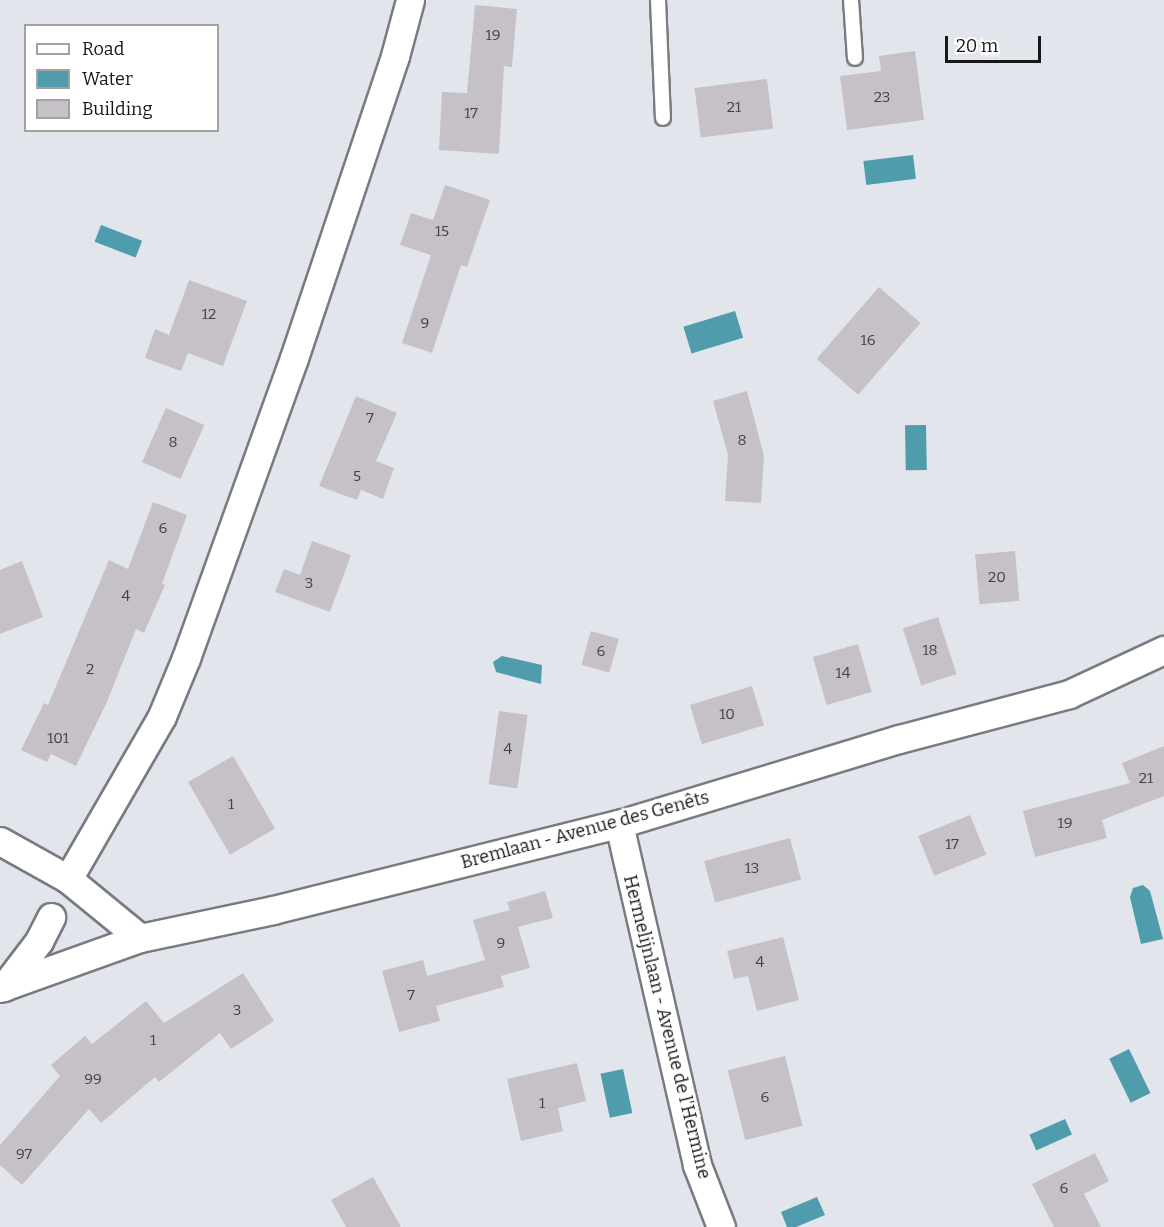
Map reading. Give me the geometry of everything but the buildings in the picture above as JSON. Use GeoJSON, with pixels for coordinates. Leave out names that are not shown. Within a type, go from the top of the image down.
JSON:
{"type":"FeatureCollection","features":[{"type":"Feature","properties":{"kind":"street"},"geometry":{"type":"LineString","coordinates":[[68,879],[162,716],[186,658],[297,347],[395,56],[410,0]]}},
{"type":"Feature","properties":{"kind":"street","name":"Bremlaan - Avenue des Genêts"},"geometry":{"type":"LineString","coordinates":[[2,988],[140,938],[273,910],[619,824],[899,739],[1069,694],[1164,650]]}},
{"type":"Feature","properties":{"kind":"street","name":"Hermelijnlaan - Avenue de l'Hermine"},"geometry":{"type":"LineString","coordinates":[[619,824],[697,1164],[721,1227]]}},
{"type":"Feature","properties":{"kind":"street"},"geometry":{"type":"LineString","coordinates":[[0,841],[68,879],[140,938]]}},
{"type":"Feature","properties":{"kind":"street"},"geometry":{"type":"LineString","coordinates":[[2,988],[39,941],[51,917]]}},
{"type":"Feature","properties":{"kind":"lane"},"geometry":{"type":"LineString","coordinates":[[658,0],[663,118]]}},
{"type":"Feature","properties":{"kind":"lane"},"geometry":{"type":"LineString","coordinates":[[851,0],[855,58]]}},
{"type":"Feature","properties":{"kind":"water"},"geometry":{"type":"Polygon","coordinates":[[[913,155],[916,179],[866,185],[863,161],[913,155]]]}},
{"type":"Feature","properties":{"kind":"water"},"geometry":{"type":"Polygon","coordinates":[[[101,225],[142,241],[136,258],[95,242],[101,225]]]}},
{"type":"Feature","properties":{"kind":"water"},"geometry":{"type":"Polygon","coordinates":[[[735,311],[743,338],[692,354],[683,327],[735,311]]]}},
{"type":"Feature","properties":{"kind":"water"},"geometry":{"type":"Polygon","coordinates":[[[905,425],[926,425],[927,470],[906,470],[905,425]]]}},
{"type":"Feature","properties":{"kind":"water"},"geometry":{"type":"Polygon","coordinates":[[[502,656],[542,665],[541,684],[496,672],[493,662],[502,656]]]}},
{"type":"Feature","properties":{"kind":"water"},"geometry":{"type":"Polygon","coordinates":[[[1143,885],[1150,891],[1163,939],[1141,944],[1130,897],[1133,888],[1143,885]]]}},
{"type":"Feature","properties":{"kind":"water"},"geometry":{"type":"Polygon","coordinates":[[[1129,1049],[1150,1093],[1131,1103],[1109,1059],[1129,1049]]]}},
{"type":"Feature","properties":{"kind":"water"},"geometry":{"type":"Polygon","coordinates":[[[623,1069],[632,1113],[610,1118],[601,1074],[623,1069]]]}},
{"type":"Feature","properties":{"kind":"water"},"geometry":{"type":"Polygon","coordinates":[[[1065,1119],[1072,1135],[1036,1150],[1029,1135],[1065,1119]]]}},
{"type":"Feature","properties":{"kind":"water"},"geometry":{"type":"Polygon","coordinates":[[[817,1197],[825,1215],[796,1227],[787,1227],[781,1212],[817,1197]]]}}]}
